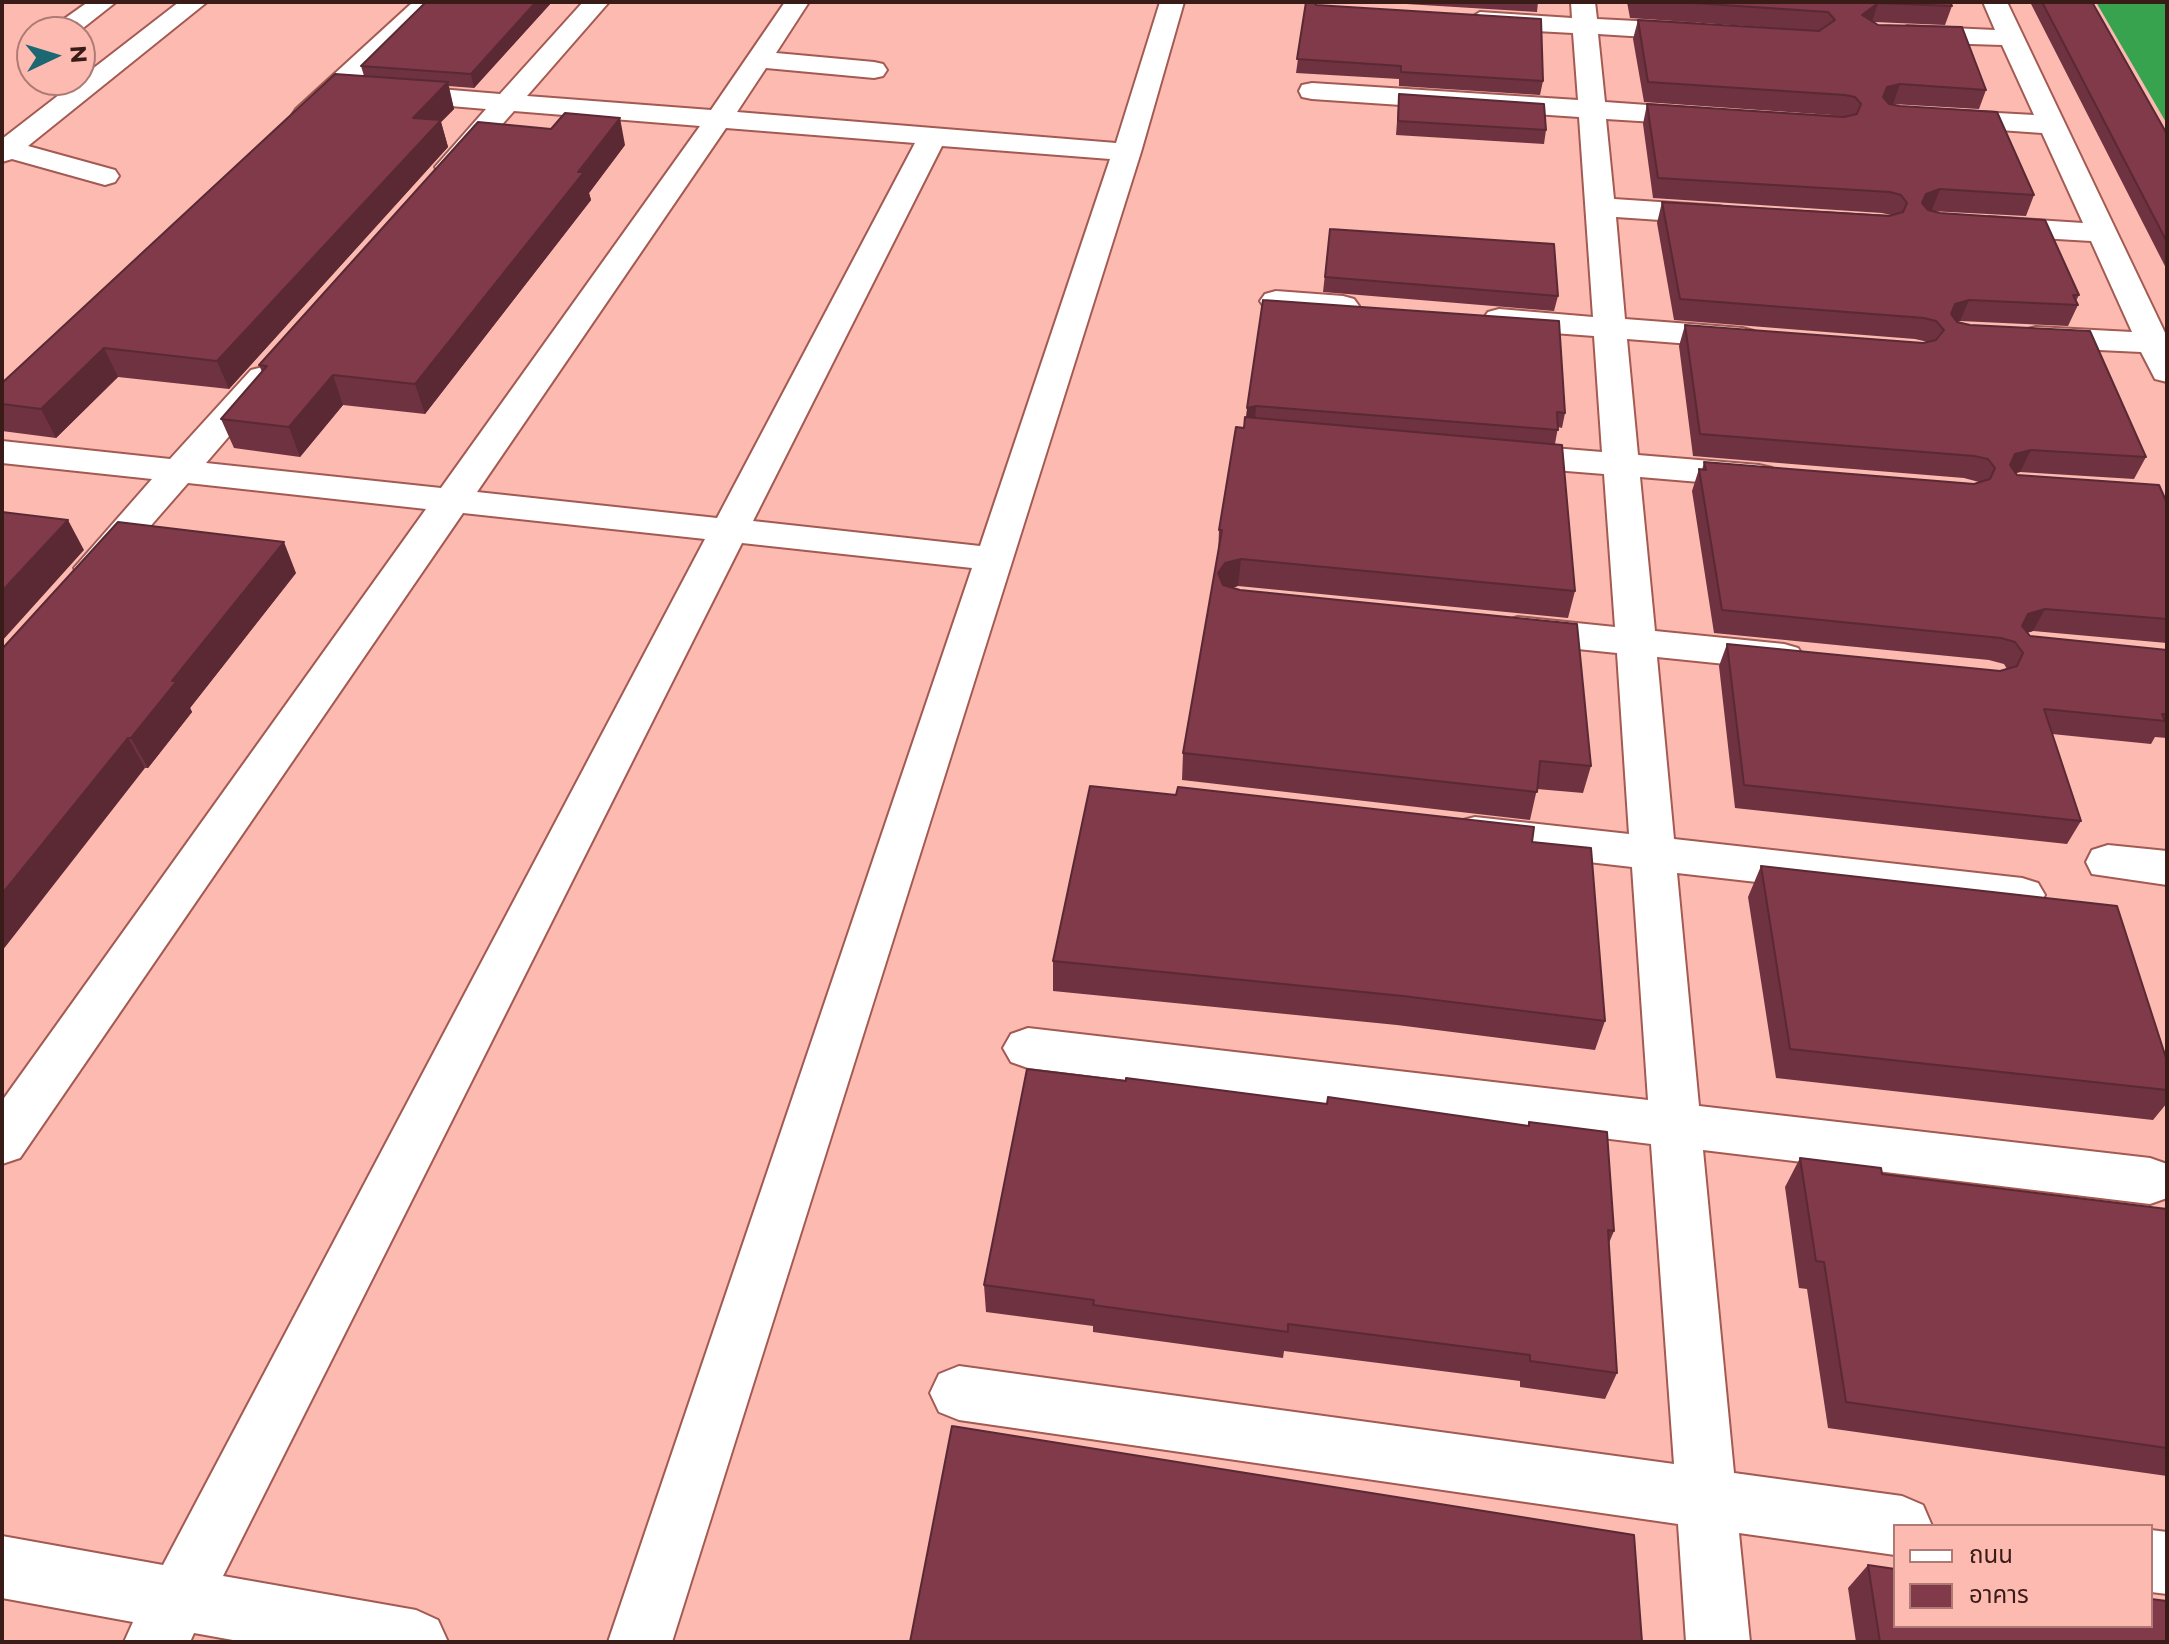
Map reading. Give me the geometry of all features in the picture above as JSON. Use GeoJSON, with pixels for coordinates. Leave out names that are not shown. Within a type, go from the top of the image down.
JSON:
{"type":"FeatureCollection","features":[{"type":"Feature","properties":{"kind":"street"},"geometry":{"type":"LineString","coordinates":[[84,16],[104,2]]}},
{"type":"Feature","properties":{"kind":"street"},"geometry":{"type":"LineString","coordinates":[[4,151],[195,2]]}},
{"type":"Feature","properties":{"kind":"street"},"geometry":{"type":"LineString","coordinates":[[289,132],[427,2]]}},
{"type":"Feature","properties":{"kind":"street"},"geometry":{"type":"LineString","coordinates":[[433,186],[597,2]]}},
{"type":"Feature","properties":{"kind":"street"},"geometry":{"type":"LineString","coordinates":[[2,1142],[719,119],[797,2]]}},
{"type":"Feature","properties":{"kind":"street"},"geometry":{"type":"LineString","coordinates":[[640,1642],[1127,152],[1172,2]]}},
{"type":"Feature","properties":{"kind":"street"},"geometry":{"type":"LineString","coordinates":[[1995,2],[2160,357]]}},
{"type":"Feature","properties":{"kind":"street"},"geometry":{"type":"LineString","coordinates":[[1584,14],[1718,1642]]}},
{"type":"Feature","properties":{"kind":"street"},"geometry":{"type":"LineString","coordinates":[[1462,18],[1584,14],[1722,34]]}},
{"type":"Feature","properties":{"kind":"street"},"geometry":{"type":"LineString","coordinates":[[1887,33],[2012,38]]}},
{"type":"Feature","properties":{"kind":"street"},"geometry":{"type":"LineString","coordinates":[[759,59],[874,70]]}},
{"type":"Feature","properties":{"kind":"street"},"geometry":{"type":"LineString","coordinates":[[335,88],[1127,152]]}},
{"type":"Feature","properties":{"kind":"street"},"geometry":{"type":"LineString","coordinates":[[1312,91],[1730,119]]}},
{"type":"Feature","properties":{"kind":"street"},"geometry":{"type":"LineString","coordinates":[[1909,116],[2053,125]]}},
{"type":"Feature","properties":{"kind":"street"},"geometry":{"type":"LineString","coordinates":[[167,1620],[932,137]]}},
{"type":"Feature","properties":{"kind":"street"},"geometry":{"type":"LineString","coordinates":[[4,151],[105,176]]}},
{"type":"Feature","properties":{"kind":"street"},"geometry":{"type":"LineString","coordinates":[[1600,207],[1741,216]]}},
{"type":"Feature","properties":{"kind":"street"},"geometry":{"type":"LineString","coordinates":[[1963,224],[2102,233]]}},
{"type":"Feature","properties":{"kind":"street"},"geometry":{"type":"LineString","coordinates":[[1276,301],[1371,309]]}},
{"type":"Feature","properties":{"kind":"street"},"geometry":{"type":"LineString","coordinates":[[1467,316],[1778,341]]}},
{"type":"Feature","properties":{"kind":"street"},"geometry":{"type":"LineString","coordinates":[[2005,336],[2160,357]]}},
{"type":"Feature","properties":{"kind":"street"},"geometry":{"type":"LineString","coordinates":[[75,588],[285,352]]}},
{"type":"Feature","properties":{"kind":"street"},"geometry":{"type":"LineString","coordinates":[[2,452],[994,559]]}},
{"type":"Feature","properties":{"kind":"street"},"geometry":{"type":"LineString","coordinates":[[1478,453],[1793,479]]}},
{"type":"Feature","properties":{"kind":"street"},"geometry":{"type":"LineString","coordinates":[[1477,626],[1820,661]]}},
{"type":"Feature","properties":{"kind":"street"},"geometry":{"type":"LineString","coordinates":[[1432,828],[2053,899]]}},
{"type":"Feature","properties":{"kind":"street"},"geometry":{"type":"LineString","coordinates":[[2108,862],[2167,868]]}},
{"type":"Feature","properties":{"kind":"street"},"geometry":{"type":"LineString","coordinates":[[1028,1048],[2150,1181]]}},
{"type":"Feature","properties":{"kind":"street"},"geometry":{"type":"LineString","coordinates":[[959,1393],[1893,1525]]}},
{"type":"Feature","properties":{"kind":"street"},"geometry":{"type":"LineString","coordinates":[[2,1567],[167,1620],[416,1642]]}},
{"type":"Feature","properties":{"kind":"shaded area"},"geometry":{"type":"Polygon","coordinates":[[[2096,2],[2167,2],[2167,124],[2096,2]]]}},
{"type":"Feature","properties":{"kind":"building"},"geometry":{"type":"Polygon","coordinates":[[[426,2],[536,2],[471,74],[361,66],[426,2]]]}},
{"type":"Feature","properties":{"kind":"building"},"geometry":{"type":"Polygon","coordinates":[[[1306,2],[1541,19],[1543,81],[1401,72],[1401,66],[1297,59],[1306,2]]]}},
{"type":"Feature","properties":{"kind":"building"},"geometry":{"type":"Polygon","coordinates":[[[1678,2],[1950,2],[1952,6],[1878,3],[1862,15],[1878,25],[1962,27],[1986,90],[1900,84],[1887,87],[1883,97],[1889,104],[1900,106],[1997,112],[2034,195],[1940,189],[1926,194],[1922,203],[1928,210],[1940,213],[2045,220],[2079,295],[2073,295],[2078,305],[1969,300],[1955,304],[1951,314],[1957,322],[1970,325],[2090,331],[2146,457],[2031,450],[2015,454],[2010,465],[2017,475],[2159,485],[2167,503],[2167,619],[2045,609],[2028,614],[2022,626],[2030,636],[2167,650],[2167,714],[2162,714],[2165,721],[2044,709],[2081,821],[1744,785],[1727,644],[2000,671],[2017,666],[2023,653],[2015,642],[2001,638],[1722,610],[1699,469],[1706,470],[1704,462],[1974,484],[1990,479],[1995,468],[1988,459],[1974,456],[1700,434],[1685,325],[1923,343],[1936,340],[1944,330],[1936,321],[1924,318],[1680,299],[1662,202],[1889,216],[1903,212],[1907,203],[1901,195],[1890,192],[1658,178],[1647,104],[1844,117],[1857,114],[1861,104],[1855,97],[1845,95],[1648,82],[1638,20],[1819,31],[1835,20],[1828,12],[1678,2]]]}},
{"type":"Feature","properties":{"kind":"building"},"geometry":{"type":"Polygon","coordinates":[[[2042,2],[2092,2],[2167,134],[2167,242],[2042,2]]]}},
{"type":"Feature","properties":{"kind":"building"},"geometry":{"type":"Polygon","coordinates":[[[335,74],[448,82],[413,118],[441,120],[217,361],[104,348],[41,409],[2,404],[2,383],[335,74]]]}},
{"type":"Feature","properties":{"kind":"building"},"geometry":{"type":"Polygon","coordinates":[[[1399,94],[1544,104],[1546,130],[1398,121],[1399,94]]]}},
{"type":"Feature","properties":{"kind":"building"},"geometry":{"type":"Polygon","coordinates":[[[565,113],[620,118],[578,172],[584,172],[415,384],[333,375],[289,427],[221,419],[267,366],[259,365],[478,122],[551,129],[565,113]]]}},
{"type":"Feature","properties":{"kind":"building"},"geometry":{"type":"Polygon","coordinates":[[[1330,229],[1554,244],[1558,296],[1325,277],[1330,229]]]}},
{"type":"Feature","properties":{"kind":"building"},"geometry":{"type":"Polygon","coordinates":[[[1263,300],[1559,321],[1565,413],[1557,412],[1558,430],[1256,406],[1247,408],[1263,300]]]}},
{"type":"Feature","properties":{"kind":"building"},"geometry":{"type":"Polygon","coordinates":[[[1245,417],[1562,445],[1575,591],[1241,559],[1225,563],[1218,573],[1223,585],[1240,590],[1577,624],[1591,766],[1540,761],[1537,792],[1183,753],[1222,530],[1219,530],[1236,427],[1244,428],[1245,417]]]}},
{"type":"Feature","properties":{"kind":"building"},"geometry":{"type":"Polygon","coordinates":[[[2,512],[68,520],[2,591],[2,512]]]}},
{"type":"Feature","properties":{"kind":"building"},"geometry":{"type":"Polygon","coordinates":[[[118,522],[284,542],[172,681],[177,681],[2,894],[2,649],[118,522]]]}},
{"type":"Feature","properties":{"kind":"building"},"geometry":{"type":"Polygon","coordinates":[[[1090,786],[1176,795],[1178,787],[1534,827],[1532,842],[1591,848],[1605,1021],[1403,996],[1053,961],[1090,786]]]}},
{"type":"Feature","properties":{"kind":"building"},"geometry":{"type":"Polygon","coordinates":[[[1761,866],[2117,906],[2167,1061],[2167,1090],[1790,1049],[1761,866]]]}},
{"type":"Feature","properties":{"kind":"building"},"geometry":{"type":"Polygon","coordinates":[[[1027,1069],[1126,1081],[1126,1078],[1327,1104],[1328,1097],[1529,1126],[1529,1122],[1607,1132],[1614,1231],[1608,1230],[1617,1373],[1530,1361],[1530,1355],[1288,1324],[1288,1332],[1093,1305],[1094,1300],[984,1285],[1027,1069]]]}},
{"type":"Feature","properties":{"kind":"building"},"geometry":{"type":"Polygon","coordinates":[[[1800,1158],[1881,1168],[1882,1174],[2167,1209],[2167,1448],[1846,1402],[1824,1262],[1816,1261],[1800,1158]]]}},
{"type":"Feature","properties":{"kind":"building"},"geometry":{"type":"Polygon","coordinates":[[[952,1426],[1634,1535],[1642,1642],[910,1642],[952,1426]]]}},
{"type":"Feature","properties":{"kind":"building"},"geometry":{"type":"Polygon","coordinates":[[[1868,1565],[1893,1569],[1893,1628],[2153,1628],[2153,1599],[2167,1601],[2167,1642],[1880,1642],[1868,1565]]]}}]}
